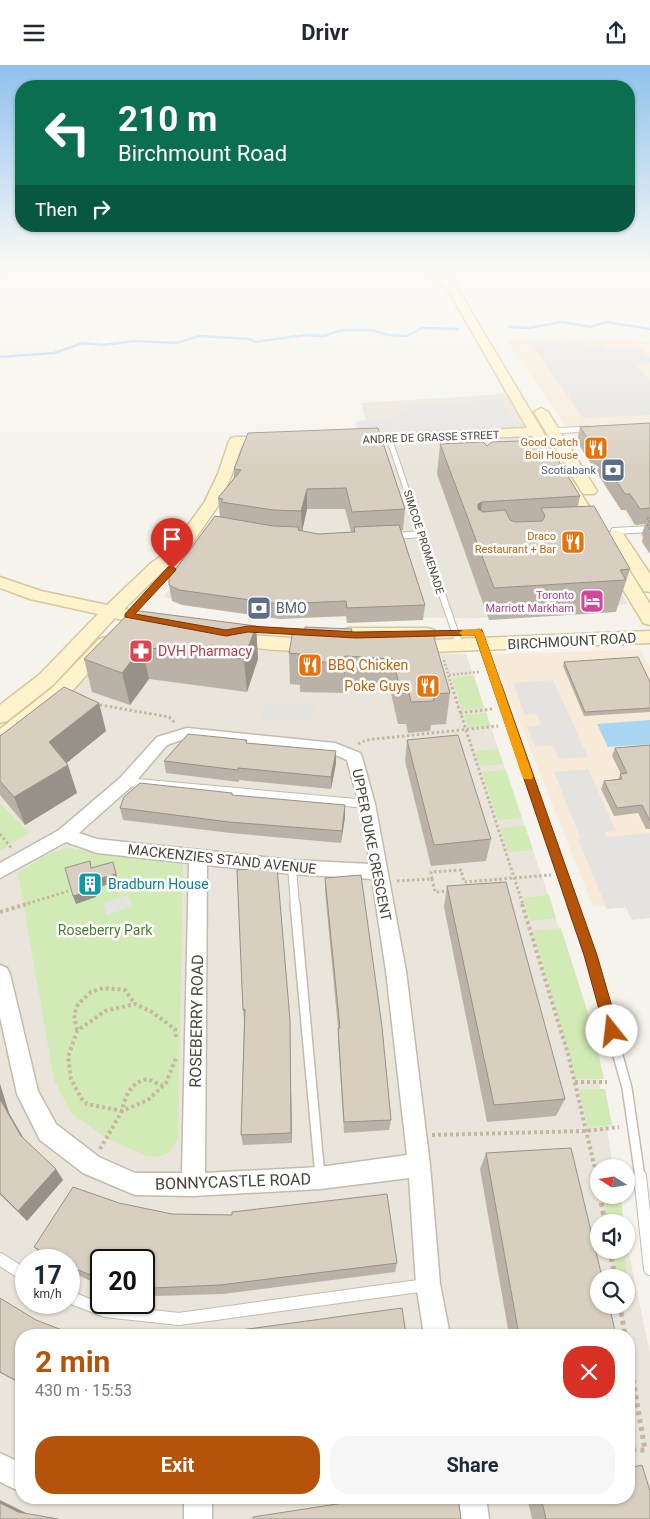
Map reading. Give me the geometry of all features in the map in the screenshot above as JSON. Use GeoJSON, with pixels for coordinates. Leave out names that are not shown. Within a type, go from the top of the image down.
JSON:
{"type":"FeatureCollection","features":[{"type":"Feature","properties":{"kind":"main road"},"geometry":{"type":"LineString","coordinates":[[479,335],[593,531],[650,620]]}},
{"type":"Feature","properties":{"kind":"main road"},"geometry":{"type":"LineString","coordinates":[[494,335],[502,348]]}},
{"type":"Feature","properties":{"kind":"main road"},"geometry":{"type":"LineString","coordinates":[[532,398],[650,587]]}},
{"type":"Feature","properties":{"kind":"main road","name":"ANDRE DE GRASSE STREET"},"geometry":{"type":"LineString","coordinates":[[334,440],[389,438],[468,439],[536,432]]}},
{"type":"Feature","properties":{"kind":"main road"},"geometry":{"type":"LineString","coordinates":[[0,716],[125,615],[172,569],[176,554],[202,524],[225,474],[236,441],[285,440]]}},
{"type":"Feature","properties":{"kind":"main road"},"geometry":{"type":"LineString","coordinates":[[0,582],[36,595],[125,615]]}},
{"type":"Feature","properties":{"kind":"main road"},"geometry":{"type":"LineString","coordinates":[[0,740],[59,693],[125,615]]}},
{"type":"Feature","properties":{"kind":"main road","name":"BIRCHMOUNT ROAD"},"geometry":{"type":"LineString","coordinates":[[481,639],[650,620]]}},
{"type":"Feature","properties":{"kind":"main road","name":"BIRCHMOUNT ROAD"},"geometry":{"type":"LineString","coordinates":[[207,630],[226,633],[247,641],[357,648],[457,639],[650,637]]}},
{"type":"Feature","properties":{"kind":"street"},"geometry":{"type":"LineString","coordinates":[[536,432],[553,431]]}},
{"type":"Feature","properties":{"kind":"street","name":"UPPER DUKE CRESCENT"},"geometry":{"type":"LineString","coordinates":[[0,871],[65,835],[126,781],[162,741],[187,733],[335,749],[354,757],[367,803],[396,971],[419,1165],[428,1284],[436,1329]]}},
{"type":"Feature","properties":{"kind":"street","name":"MACKENZIES STAND AVENUE"},"geometry":{"type":"LineString","coordinates":[[65,835],[97,846],[381,877]]}},
{"type":"Feature","properties":{"kind":"street","name":"ROSEBERRY ROAD"},"geometry":{"type":"LineString","coordinates":[[194,1185],[198,856]]}},
{"type":"Feature","properties":{"kind":"street","name":"BONNYCASTLE ROAD"},"geometry":{"type":"LineString","coordinates":[[0,974],[28,1094],[48,1132],[91,1165],[135,1184],[194,1185],[320,1178],[419,1165]]}},
{"type":"Feature","properties":{"kind":"street"},"geometry":{"type":"LineString","coordinates":[[0,1467],[15,1475]]}},
{"type":"Feature","properties":{"kind":"street"},"geometry":{"type":"LineString","coordinates":[[198,1504],[198,1519]]}},
{"type":"Feature","properties":{"kind":"street"},"geometry":{"type":"LineString","coordinates":[[473,1504],[476,1519]]}},
{"type":"Feature","properties":{"kind":"lane"},"geometry":{"type":"LineString","coordinates":[[553,431],[593,429]]}},
{"type":"Feature","properties":{"kind":"lane","name":"SIMCOE PROMENADE"},"geometry":{"type":"LineString","coordinates":[[389,438],[457,639]]}},
{"type":"Feature","properties":{"kind":"lane"},"geometry":{"type":"LineString","coordinates":[[614,531],[650,529]]}},
{"type":"Feature","properties":{"kind":"lane"},"geometry":{"type":"LineString","coordinates":[[386,536],[422,534]]}},
{"type":"Feature","properties":{"kind":"lane"},"geometry":{"type":"LineString","coordinates":[[481,639],[590,955],[628,1088],[642,1189],[650,1269]]}},
{"type":"Feature","properties":{"kind":"lane"},"geometry":{"type":"LineString","coordinates":[[126,781],[367,803]]}},
{"type":"Feature","properties":{"kind":"lane"},"geometry":{"type":"LineString","coordinates":[[292,867],[320,1178]]}},
{"type":"Feature","properties":{"kind":"lane"},"geometry":{"type":"LineString","coordinates":[[0,1259],[15,1269]]}},
{"type":"Feature","properties":{"kind":"lane"},"geometry":{"type":"LineString","coordinates":[[80,1301],[105,1311],[179,1319],[428,1284]]}},
{"type":"Feature","properties":{"kind":"path"},"geometry":{"type":"LineString","coordinates":[[444,660],[544,970],[575,1082],[593,1159]]}},
{"type":"Feature","properties":{"kind":"path"},"geometry":{"type":"LineString","coordinates":[[449,675],[479,672]]}},
{"type":"Feature","properties":{"kind":"path"},"geometry":{"type":"LineString","coordinates":[[59,693],[87,702],[168,717],[187,733]]}},
{"type":"Feature","properties":{"kind":"path"},"geometry":{"type":"LineString","coordinates":[[460,713],[492,709]]}},
{"type":"Feature","properties":{"kind":"path"},"geometry":{"type":"LineString","coordinates":[[343,752],[366,740],[498,726]]}},
{"type":"Feature","properties":{"kind":"path"},"geometry":{"type":"LineString","coordinates":[[458,890],[435,892],[431,872],[461,870],[466,890]]}},
{"type":"Feature","properties":{"kind":"path"},"geometry":{"type":"LineString","coordinates":[[464,882],[551,875]]}},
{"type":"Feature","properties":{"kind":"path"},"geometry":{"type":"LineString","coordinates":[[381,877],[432,879]]}},
{"type":"Feature","properties":{"kind":"path"},"geometry":{"type":"LineString","coordinates":[[0,913],[68,891]]}},
{"type":"Feature","properties":{"kind":"path"},"geometry":{"type":"LineString","coordinates":[[176,1039],[175,1029],[152,1012],[135,1004],[125,990],[103,988],[92,993],[78,1004],[76,1009],[74,1015],[77,1031],[68,1057],[71,1079],[81,1098],[87,1104],[122,1111],[148,1100],[166,1083],[176,1058],[176,1049]]}},
{"type":"Feature","properties":{"kind":"path"},"geometry":{"type":"LineString","coordinates":[[77,1031],[105,1011],[135,1004]]}},
{"type":"Feature","properties":{"kind":"path"},"geometry":{"type":"LineString","coordinates":[[91,1165],[122,1111],[126,1093],[134,1084],[149,1080],[158,1082],[163,1086]]}},
{"type":"Feature","properties":{"kind":"path"},"geometry":{"type":"LineString","coordinates":[[575,1082],[607,1081]]}},
{"type":"Feature","properties":{"kind":"path"},"geometry":{"type":"LineString","coordinates":[[415,1136],[586,1131],[619,1127]]}},
{"type":"Feature","properties":{"kind":"path"},"geometry":{"type":"LineString","coordinates":[[622,1314],[624,1329]]}},
{"type":"Feature","properties":{"kind":"path"},"geometry":{"type":"LineString","coordinates":[[635,1391],[645,1450],[635,1449]]}},
{"type":"Feature","properties":{"kind":"shaded area"},"geometry":{"type":"Polygon","coordinates":[[[507,340],[631,340],[650,343],[650,550],[507,340]]]}},
{"type":"Feature","properties":{"kind":"shaded area"},"geometry":{"type":"Polygon","coordinates":[[[584,343],[587,346],[601,345],[604,348],[641,348],[650,358],[650,363],[635,364],[650,381],[650,415],[583,418],[532,345],[584,343]]]}},
{"type":"Feature","properties":{"kind":"shaded area"},"geometry":{"type":"Polygon","coordinates":[[[505,394],[628,604],[479,618],[273,617],[164,597],[218,526],[372,442],[361,403],[505,394]]]}},
{"type":"Feature","properties":{"kind":"shaded area"},"geometry":{"type":"Polygon","coordinates":[[[501,399],[516,428],[357,434],[356,421],[395,417],[409,407],[501,399]]]}},
{"type":"Feature","properties":{"kind":"shaded area"},"geometry":{"type":"Polygon","coordinates":[[[135,633],[300,651],[466,654],[554,912],[592,1038],[612,1159],[590,1159],[590,1204],[620,1204],[622,1214],[590,1214],[590,1259],[630,1259],[632,1269],[590,1269],[590,1314],[635,1314],[635,1282],[650,1353],[650,1519],[0,1519],[0,745],[135,633]]]}},
{"type":"Feature","properties":{"kind":"shaded area"},"geometry":{"type":"Polygon","coordinates":[[[641,650],[650,667],[650,910],[593,906],[492,654],[641,650]]]}},
{"type":"Feature","properties":{"kind":"shaded area"},"geometry":{"type":"Polygon","coordinates":[[[553,680],[588,757],[558,759],[553,745],[535,747],[527,727],[541,725],[537,714],[525,715],[513,683],[553,680]]]}},
{"type":"Feature","properties":{"kind":"shaded area"},"geometry":{"type":"Polygon","coordinates":[[[263,703],[314,705],[313,721],[261,719],[263,703]]]}},
{"type":"Feature","properties":{"kind":"shaded area"},"geometry":{"type":"Polygon","coordinates":[[[588,769],[616,831],[605,832],[607,837],[650,833],[650,918],[632,920],[626,907],[607,909],[578,839],[581,839],[554,772],[588,769]]]}},
{"type":"Feature","properties":{"kind":"shaded area"},"geometry":{"type":"Polygon","coordinates":[[[128,895],[132,906],[107,915],[103,903],[128,895]]]}},
{"type":"Feature","properties":{"kind":"green space"},"geometry":{"type":"Polygon","coordinates":[[[474,676],[484,708],[462,710],[452,678],[474,676]]]}},
{"type":"Feature","properties":{"kind":"green space"},"geometry":{"type":"Polygon","coordinates":[[[486,713],[491,726],[468,728],[464,715],[486,713]]]}},
{"type":"Feature","properties":{"kind":"green space"},"geometry":{"type":"Polygon","coordinates":[[[498,749],[503,764],[480,766],[475,751],[498,749]]]}},
{"type":"Feature","properties":{"kind":"green space"},"geometry":{"type":"Polygon","coordinates":[[[506,770],[522,818],[498,820],[482,772],[506,770]]]}},
{"type":"Feature","properties":{"kind":"green space"},"geometry":{"type":"Polygon","coordinates":[[[0,803],[29,833],[0,851],[0,803]]]}},
{"type":"Feature","properties":{"kind":"green space"},"geometry":{"type":"Polygon","coordinates":[[[525,826],[533,850],[508,852],[500,828],[525,826]]]}},
{"type":"Feature","properties":{"kind":"green space","name":"Roseberry Park"},"geometry":{"type":"Polygon","coordinates":[[[66,848],[183,864],[178,1139],[169,1153],[156,1157],[144,1155],[108,1139],[72,1114],[54,1080],[18,873],[44,856],[66,848]]]}},
{"type":"Feature","properties":{"kind":"green space"},"geometry":{"type":"Polygon","coordinates":[[[549,895],[556,918],[530,921],[523,898],[549,895]]]}},
{"type":"Feature","properties":{"kind":"green space"},"geometry":{"type":"Polygon","coordinates":[[[561,928],[593,1029],[604,1079],[576,1079],[533,931],[561,928]]]}},
{"type":"Feature","properties":{"kind":"green space"},"geometry":{"type":"Polygon","coordinates":[[[579,1089],[605,1089],[612,1125],[588,1127],[579,1089]]]}},
{"type":"Feature","properties":{"kind":"green space"},"geometry":{"type":"Polygon","coordinates":[[[605,1204],[622,1204],[622,1214],[607,1214],[605,1204]]]}},
{"type":"Feature","properties":{"kind":"green space"},"geometry":{"type":"Polygon","coordinates":[[[615,1259],[626,1259],[626,1269],[617,1269],[615,1259]]]}},
{"type":"Feature","properties":{"kind":"water"},"geometry":{"type":"Polygon","coordinates":[[[650,720],[650,744],[608,747],[597,724],[650,720]]]}},
{"type":"Feature","properties":{"kind":"building"},"geometry":{"type":"Polygon","coordinates":[[[650,423],[650,508],[640,509],[630,494],[625,494],[580,427],[650,423]]]}},
{"type":"Feature","properties":{"kind":"building"},"geometry":{"type":"Polygon","coordinates":[[[378,428],[405,509],[352,512],[346,488],[307,489],[301,511],[273,510],[221,502],[223,499],[218,498],[241,470],[234,469],[248,433],[378,428]]]}},
{"type":"Feature","properties":{"kind":"building"},"geometry":{"type":"Polygon","coordinates":[[[546,440],[580,496],[482,502],[478,504],[478,509],[483,512],[505,510],[510,520],[515,522],[542,521],[545,516],[541,508],[594,506],[630,569],[620,570],[626,580],[494,588],[440,444],[483,442],[487,446],[492,442],[546,440]]]}},
{"type":"Feature","properties":{"kind":"building"},"geometry":{"type":"Polygon","coordinates":[[[215,516],[273,526],[299,527],[298,530],[318,534],[355,532],[354,527],[399,525],[425,605],[347,608],[346,601],[279,604],[179,590],[169,585],[169,578],[215,516]]]}},
{"type":"Feature","properties":{"kind":"building"},"geometry":{"type":"Polygon","coordinates":[[[132,610],[256,626],[244,659],[142,647],[122,673],[84,659],[132,610]]]}},
{"type":"Feature","properties":{"kind":"building"},"geometry":{"type":"Polygon","coordinates":[[[305,627],[352,629],[351,633],[381,634],[380,637],[433,634],[450,693],[432,694],[434,701],[411,702],[409,693],[401,693],[393,659],[345,656],[344,663],[299,661],[300,654],[289,653],[293,630],[305,631],[305,627]]]}},
{"type":"Feature","properties":{"kind":"building"},"geometry":{"type":"Polygon","coordinates":[[[638,657],[650,682],[650,708],[585,712],[564,662],[638,657]]]}},
{"type":"Feature","properties":{"kind":"building"},"geometry":{"type":"Polygon","coordinates":[[[64,687],[99,703],[49,742],[68,765],[14,797],[0,781],[0,736],[64,687]]]}},
{"type":"Feature","properties":{"kind":"building"},"geometry":{"type":"Polygon","coordinates":[[[188,734],[247,740],[246,743],[336,751],[331,777],[238,768],[238,770],[164,761],[188,734]]]}},
{"type":"Feature","properties":{"kind":"building"},"geometry":{"type":"Polygon","coordinates":[[[458,735],[491,839],[434,845],[407,740],[458,735]]]}},
{"type":"Feature","properties":{"kind":"building"},"geometry":{"type":"Polygon","coordinates":[[[650,745],[650,821],[642,805],[617,808],[604,781],[622,779],[620,774],[627,773],[615,748],[650,745]]]}},
{"type":"Feature","properties":{"kind":"building"},"geometry":{"type":"Polygon","coordinates":[[[140,783],[232,793],[232,795],[345,805],[342,831],[229,822],[120,808],[124,797],[140,783]]]}},
{"type":"Feature","properties":{"kind":"building"},"geometry":{"type":"Polygon","coordinates":[[[90,861],[91,868],[113,862],[116,874],[91,881],[94,890],[73,896],[65,868],[90,861]]]}},
{"type":"Feature","properties":{"kind":"building"},"geometry":{"type":"Polygon","coordinates":[[[277,867],[290,1020],[291,1133],[241,1135],[245,1009],[243,1010],[237,870],[277,867]]]}},
{"type":"Feature","properties":{"kind":"building"},"geometry":{"type":"Polygon","coordinates":[[[361,875],[382,1027],[391,1120],[344,1122],[338,1028],[340,1028],[325,878],[361,875]]]}},
{"type":"Feature","properties":{"kind":"building"},"geometry":{"type":"Polygon","coordinates":[[[506,882],[565,1099],[494,1105],[447,886],[506,882]]]}},
{"type":"Feature","properties":{"kind":"building"},"geometry":{"type":"Polygon","coordinates":[[[0,1099],[21,1136],[56,1169],[18,1211],[0,1193],[0,1099]]]}},
{"type":"Feature","properties":{"kind":"building"},"geometry":{"type":"Polygon","coordinates":[[[571,1148],[590,1227],[590,1259],[598,1259],[600,1269],[590,1269],[590,1314],[611,1314],[615,1329],[518,1329],[486,1153],[571,1148]]]}},
{"type":"Feature","properties":{"kind":"building"},"geometry":{"type":"Polygon","coordinates":[[[73,1187],[119,1203],[172,1214],[232,1215],[232,1212],[387,1194],[397,1263],[220,1285],[155,1288],[155,1249],[90,1249],[90,1274],[80,1271],[80,1249],[37,1249],[34,1247],[73,1187]]]}},
{"type":"Feature","properties":{"kind":"building"},"geometry":{"type":"Polygon","coordinates":[[[0,1298],[15,1307],[15,1314],[26,1314],[59,1329],[15,1329],[15,1380],[0,1372],[0,1298]]]}},
{"type":"Feature","properties":{"kind":"building"},"geometry":{"type":"Polygon","coordinates":[[[402,1308],[405,1329],[248,1329],[402,1308]]]}},
{"type":"Feature","properties":{"kind":"building"},"geometry":{"type":"Polygon","coordinates":[[[642,1465],[650,1491],[650,1519],[546,1519],[543,1504],[635,1504],[635,1467],[642,1465]]]}},
{"type":"Feature","properties":{"kind":"building"},"geometry":{"type":"Polygon","coordinates":[[[0,1503],[18,1512],[58,1519],[0,1519],[0,1503]]]}},
{"type":"Feature","properties":{"kind":"building"},"geometry":{"type":"Polygon","coordinates":[[[337,1504],[459,1504],[461,1519],[253,1519],[253,1517],[337,1504]]]}},
{"type":"Feature","properties":{"kind":"waterway"},"geometry":{"type":"LineString","coordinates":[[0,357],[54,353],[83,343],[103,345],[135,341],[177,343],[199,336],[250,339],[255,342],[305,335],[327,335]]}},
{"type":"Feature","properties":{"kind":"waterway"},"geometry":{"type":"LineString","coordinates":[[388,335],[409,335]]}},
{"type":"Feature","properties":{"kind":"slow traffic"},"geometry":{"type":"LineString","coordinates":[[463,633],[479,632],[528,776]]}},
{"type":"Feature","properties":{"kind":"place","name":"Good Catch Boil House"},"geometry":{"type":"Point","coordinates":[596,448]}},
{"type":"Feature","properties":{"kind":"place","name":"Scotiabank"},"geometry":{"type":"Point","coordinates":[613,470]}},
{"type":"Feature","properties":{"kind":"place","name":"Draco Restaurant + Bar"},"geometry":{"type":"Point","coordinates":[573,542]}},
{"type":"Feature","properties":{"kind":"place","name":"Toronto Marriott Markham"},"geometry":{"type":"Point","coordinates":[592,601]}},
{"type":"Feature","properties":{"kind":"place","name":"BMO"},"geometry":{"type":"Point","coordinates":[259,608]}},
{"type":"Feature","properties":{"kind":"place","name":"DVH Pharmacy"},"geometry":{"type":"Point","coordinates":[141,651]}},
{"type":"Feature","properties":{"kind":"place","name":"BBQ Chicken"},"geometry":{"type":"Point","coordinates":[310,665]}},
{"type":"Feature","properties":{"kind":"place","name":"Poke Guys"},"geometry":{"type":"Point","coordinates":[428,686]}},
{"type":"Feature","properties":{"kind":"place","name":"Bradburn House"},"geometry":{"type":"Point","coordinates":[90,884]}},
{"type":"Feature","properties":{"kind":"route"},"geometry":{"type":"LineString","coordinates":[[172,569],[129,615],[169,624],[226,633],[248,629],[356,635],[479,632],[590,955],[612,1031]]}}]}
